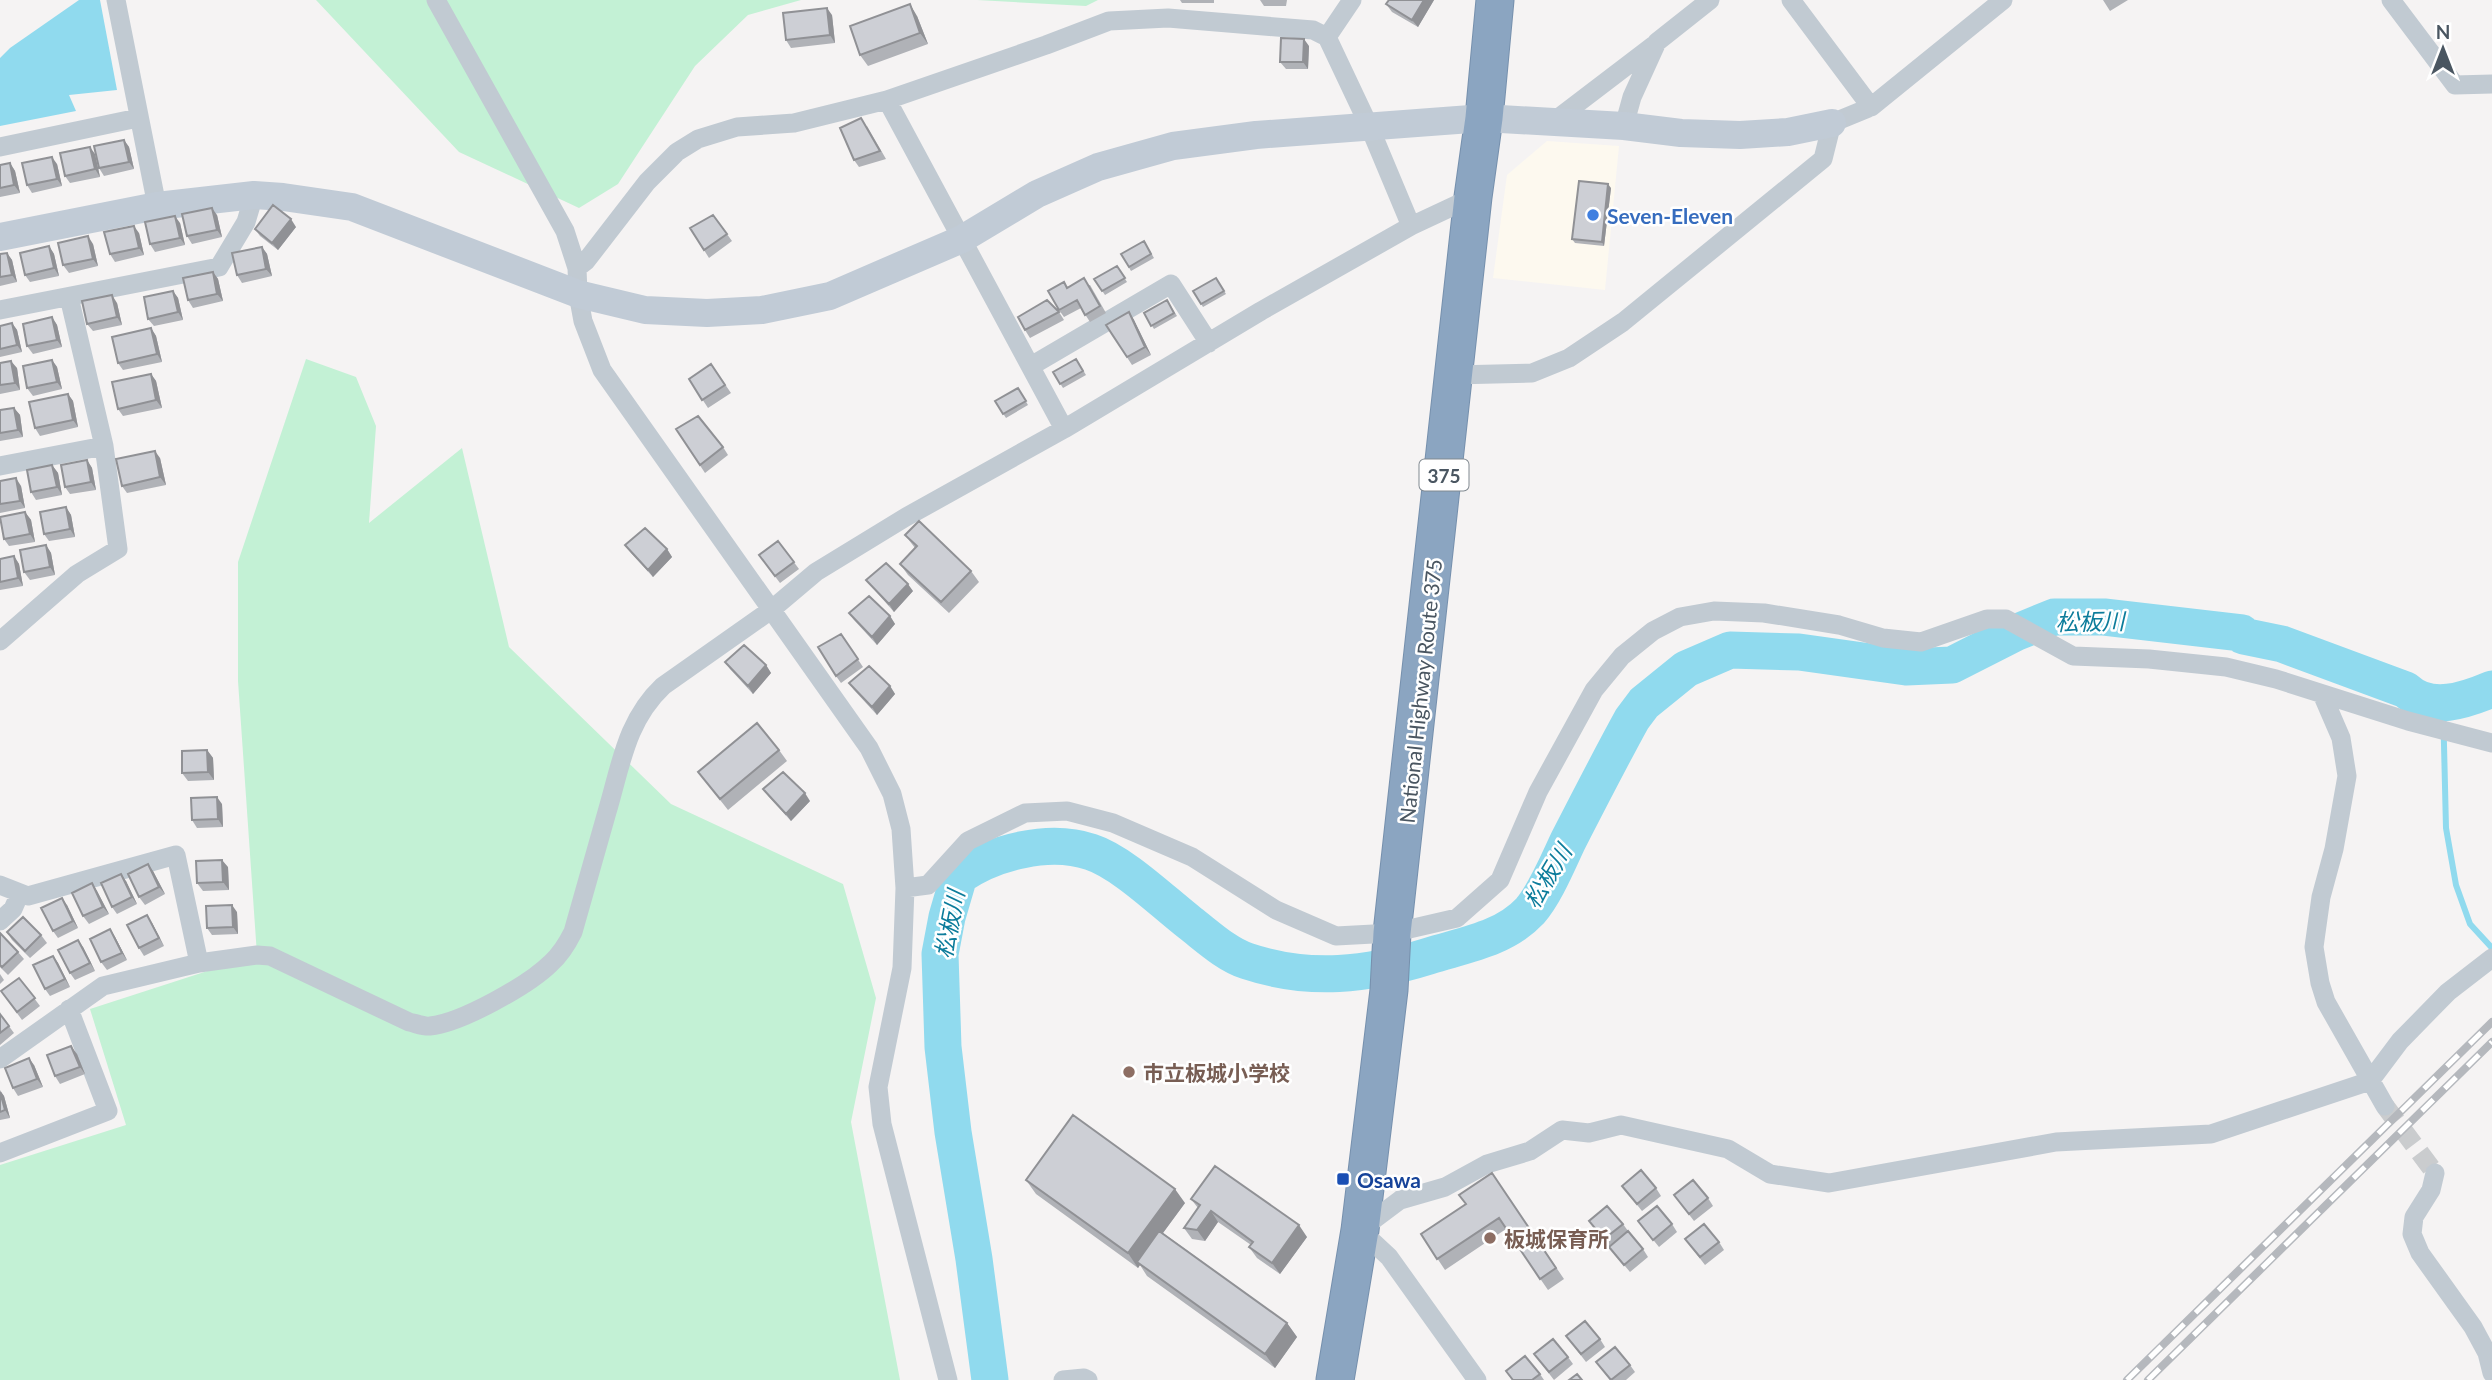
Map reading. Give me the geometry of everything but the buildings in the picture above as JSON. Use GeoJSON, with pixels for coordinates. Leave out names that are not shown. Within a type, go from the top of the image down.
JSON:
{"type":"FeatureCollection","features":[{"type":"Feature","properties":{"kind":"highway","name":"National Highway Route 375"},"geometry":{"type":"LineString","coordinates":[[1335,1380],[1360,1230],[1389,990],[1392,941],[1473,197],[1484,118],[1494,0]]}},
{"type":"Feature","properties":{"kind":"street"},"geometry":{"type":"LineString","coordinates":[[116,0],[157,205]]}},
{"type":"Feature","properties":{"kind":"street"},"geometry":{"type":"LineString","coordinates":[[436,0],[565,231],[578,281],[583,321],[602,370],[869,748],[892,794],[901,829],[905,888],[902,968],[878,1087],[882,1124],[948,1380]]}},
{"type":"Feature","properties":{"kind":"street"},"geometry":{"type":"LineString","coordinates":[[1327,37],[1352,0]]}},
{"type":"Feature","properties":{"kind":"street"},"geometry":{"type":"LineString","coordinates":[[1553,122],[1710,0]]}},
{"type":"Feature","properties":{"kind":"street"},"geometry":{"type":"LineString","coordinates":[[1791,0],[1871,107]]}},
{"type":"Feature","properties":{"kind":"street"},"geometry":{"type":"LineString","coordinates":[[0,237],[157,205],[254,195],[352,207],[578,281],[645,310],[707,313],[762,310],[830,296],[962,239],[1037,194],[1098,167],[1173,146],[1256,135],[1484,118],[1625,125],[1681,133],[1740,135],[1788,132],[1832,123],[1871,107],[2003,0]]}},
{"type":"Feature","properties":{"kind":"street"},"geometry":{"type":"LineString","coordinates":[[2392,0],[2455,85],[2492,84]]}},
{"type":"Feature","properties":{"kind":"street"},"geometry":{"type":"LineString","coordinates":[[578,281],[586,261],[647,182],[677,152],[698,139],[737,127],[794,123],[887,100],[1109,21],[1168,18],[1313,30],[1327,37],[1370,128],[1411,226]]}},
{"type":"Feature","properties":{"kind":"street"},"geometry":{"type":"LineString","coordinates":[[1625,125],[1632,97],[1657,43]]}},
{"type":"Feature","properties":{"kind":"street"},"geometry":{"type":"LineString","coordinates":[[887,100],[1064,429]]}},
{"type":"Feature","properties":{"kind":"street"},"geometry":{"type":"LineString","coordinates":[[0,147],[138,118]]}},
{"type":"Feature","properties":{"kind":"street"},"geometry":{"type":"LineString","coordinates":[[1454,375],[1532,373],[1569,358],[1623,322],[1823,159],[1832,123]]}},
{"type":"Feature","properties":{"kind":"street"},"geometry":{"type":"LineString","coordinates":[[0,310],[219,267],[246,222],[254,195]]}},
{"type":"Feature","properties":{"kind":"street"},"geometry":{"type":"LineString","coordinates":[[0,1059],[103,986],[199,963],[257,955],[270,956],[409,1022],[429,1026],[457,1018],[488,1004],[549,965],[565,947],[573,932],[618,770],[634,723],[648,700],[663,686],[771,610],[827,565],[906,517],[1064,429],[1411,226],[1473,197]]}},
{"type":"Feature","properties":{"kind":"street"},"geometry":{"type":"LineString","coordinates":[[1031,366],[1171,284],[1209,343]]}},
{"type":"Feature","properties":{"kind":"street"},"geometry":{"type":"LineString","coordinates":[[0,641],[77,574],[118,549],[104,446],[69,297]]}},
{"type":"Feature","properties":{"kind":"street"},"geometry":{"type":"LineString","coordinates":[[0,466],[104,446]]}},
{"type":"Feature","properties":{"kind":"street"},"geometry":{"type":"LineString","coordinates":[[905,888],[928,886],[968,841],[1025,813],[1067,811],[1113,822],[1192,856],[1276,910],[1336,936],[1392,941],[1457,918],[1475,905],[1500,880],[1538,792],[1594,690],[1622,656],[1653,631],[1680,617],[1714,611],[1764,613],[1839,625],[1883,638],[1921,642],[1987,619],[2006,619],[2073,656],[2226,667],[2276,678],[2408,721],[2492,743]]}},
{"type":"Feature","properties":{"kind":"street"},"geometry":{"type":"LineString","coordinates":[[2322,694],[2341,738],[2347,776],[2334,849],[2321,897],[2314,947],[2326,1002],[2385,1106]]}},
{"type":"Feature","properties":{"kind":"street"},"geometry":{"type":"LineString","coordinates":[[0,885],[28,896],[176,855],[199,963]]}},
{"type":"Feature","properties":{"kind":"street"},"geometry":{"type":"LineString","coordinates":[[0,921],[13,909],[20,893]]}},
{"type":"Feature","properties":{"kind":"street"},"geometry":{"type":"LineString","coordinates":[[1477,1380],[1389,1257],[1360,1230],[1400,1200],[1445,1187],[1487,1164],[1531,1151],[1562,1130],[1589,1133],[1621,1125],[1728,1149],[1770,1174],[1829,1182],[2056,1142],[2211,1133],[2370,1082],[2400,1041],[2448,992],[2492,958]]}},
{"type":"Feature","properties":{"kind":"street"},"geometry":{"type":"LineString","coordinates":[[0,1153],[108,1111],[69,1009]]}},
{"type":"Feature","properties":{"kind":"street"},"geometry":{"type":"LineString","coordinates":[[2435,1173],[2431,1190],[2414,1217],[2412,1234],[2420,1253],[2473,1326],[2487,1353],[2492,1373]]}},
{"type":"Feature","properties":{"kind":"street"},"geometry":{"type":"LineString","coordinates":[[1063,1380],[1088,1380]]}},
{"type":"Feature","properties":{"kind":"shaded area"},"geometry":{"type":"Polygon","coordinates":[[[1547,141],[1619,146],[1605,290],[1493,278],[1507,175],[1547,141]]]}},
{"type":"Feature","properties":{"kind":"green space"},"geometry":{"type":"Polygon","coordinates":[[[316,0],[801,0],[748,15],[695,66],[618,184],[579,208],[459,152],[316,0]]]}},
{"type":"Feature","properties":{"kind":"green space"},"geometry":{"type":"Polygon","coordinates":[[[977,0],[1098,0],[1086,6],[977,0]]]}},
{"type":"Feature","properties":{"kind":"green space"},"geometry":{"type":"Polygon","coordinates":[[[306,359],[356,377],[376,426],[369,523],[462,448],[509,647],[671,804],[843,884],[876,998],[851,1122],[900,1380],[0,1380],[0,1165],[126,1125],[90,1009],[257,955],[238,681],[238,562],[306,359]]]}},
{"type":"Feature","properties":{"kind":"water"},"geometry":{"type":"Polygon","coordinates":[[[79,0],[100,0],[117,90],[69,95],[76,111],[0,126],[0,58],[10,48],[79,0]]]}},
{"type":"Feature","properties":{"kind":"waterway","name":"松板川"},"geometry":{"type":"LineString","coordinates":[[990,1380],[943,1047],[940,954],[959,876],[988,860],[1040,847],[1058,846],[1091,852],[1129,873],[1210,939],[1239,958],[1293,972],[1339,974],[1406,963],[1496,935],[1520,921],[1536,904],[1546,887],[1616,749],[1644,703],[1686,669],[1730,650],[1799,652],[1906,667],[1952,665],[2015,633],[2054,617],[2104,617],[2242,633],[2243,636],[2282,644],[2406,690],[2426,701],[2437,703],[2460,700],[2492,689]]}},
{"type":"Feature","properties":{"kind":"waterway"},"geometry":{"type":"LineString","coordinates":[[2443,703],[2446,828],[2456,885],[2470,924],[2492,948]]}},
{"type":"Feature","properties":{"kind":"tunnel"},"geometry":{"type":"LineString","coordinates":[[2385,1106],[2435,1173]]}},
{"type":"Feature","properties":{"kind":"railway"},"geometry":{"type":"LineString","coordinates":[[2127,1380],[2492,1022]]}},
{"type":"Feature","properties":{"kind":"railway"},"geometry":{"type":"LineString","coordinates":[[2148,1380],[2492,1042]]}},
{"type":"Feature","properties":{"kind":"place","name":"Seven-Eleven"},"geometry":{"type":"Point","coordinates":[1593,215]}},
{"type":"Feature","properties":{"kind":"place","name":"市立板城小学校"},"geometry":{"type":"Point","coordinates":[1129,1072]}},
{"type":"Feature","properties":{"kind":"place","name":"Osawa"},"geometry":{"type":"Point","coordinates":[1343,1179]}},
{"type":"Feature","properties":{"kind":"place","name":"板城保育所"},"geometry":{"type":"Point","coordinates":[1490,1238]}}]}
